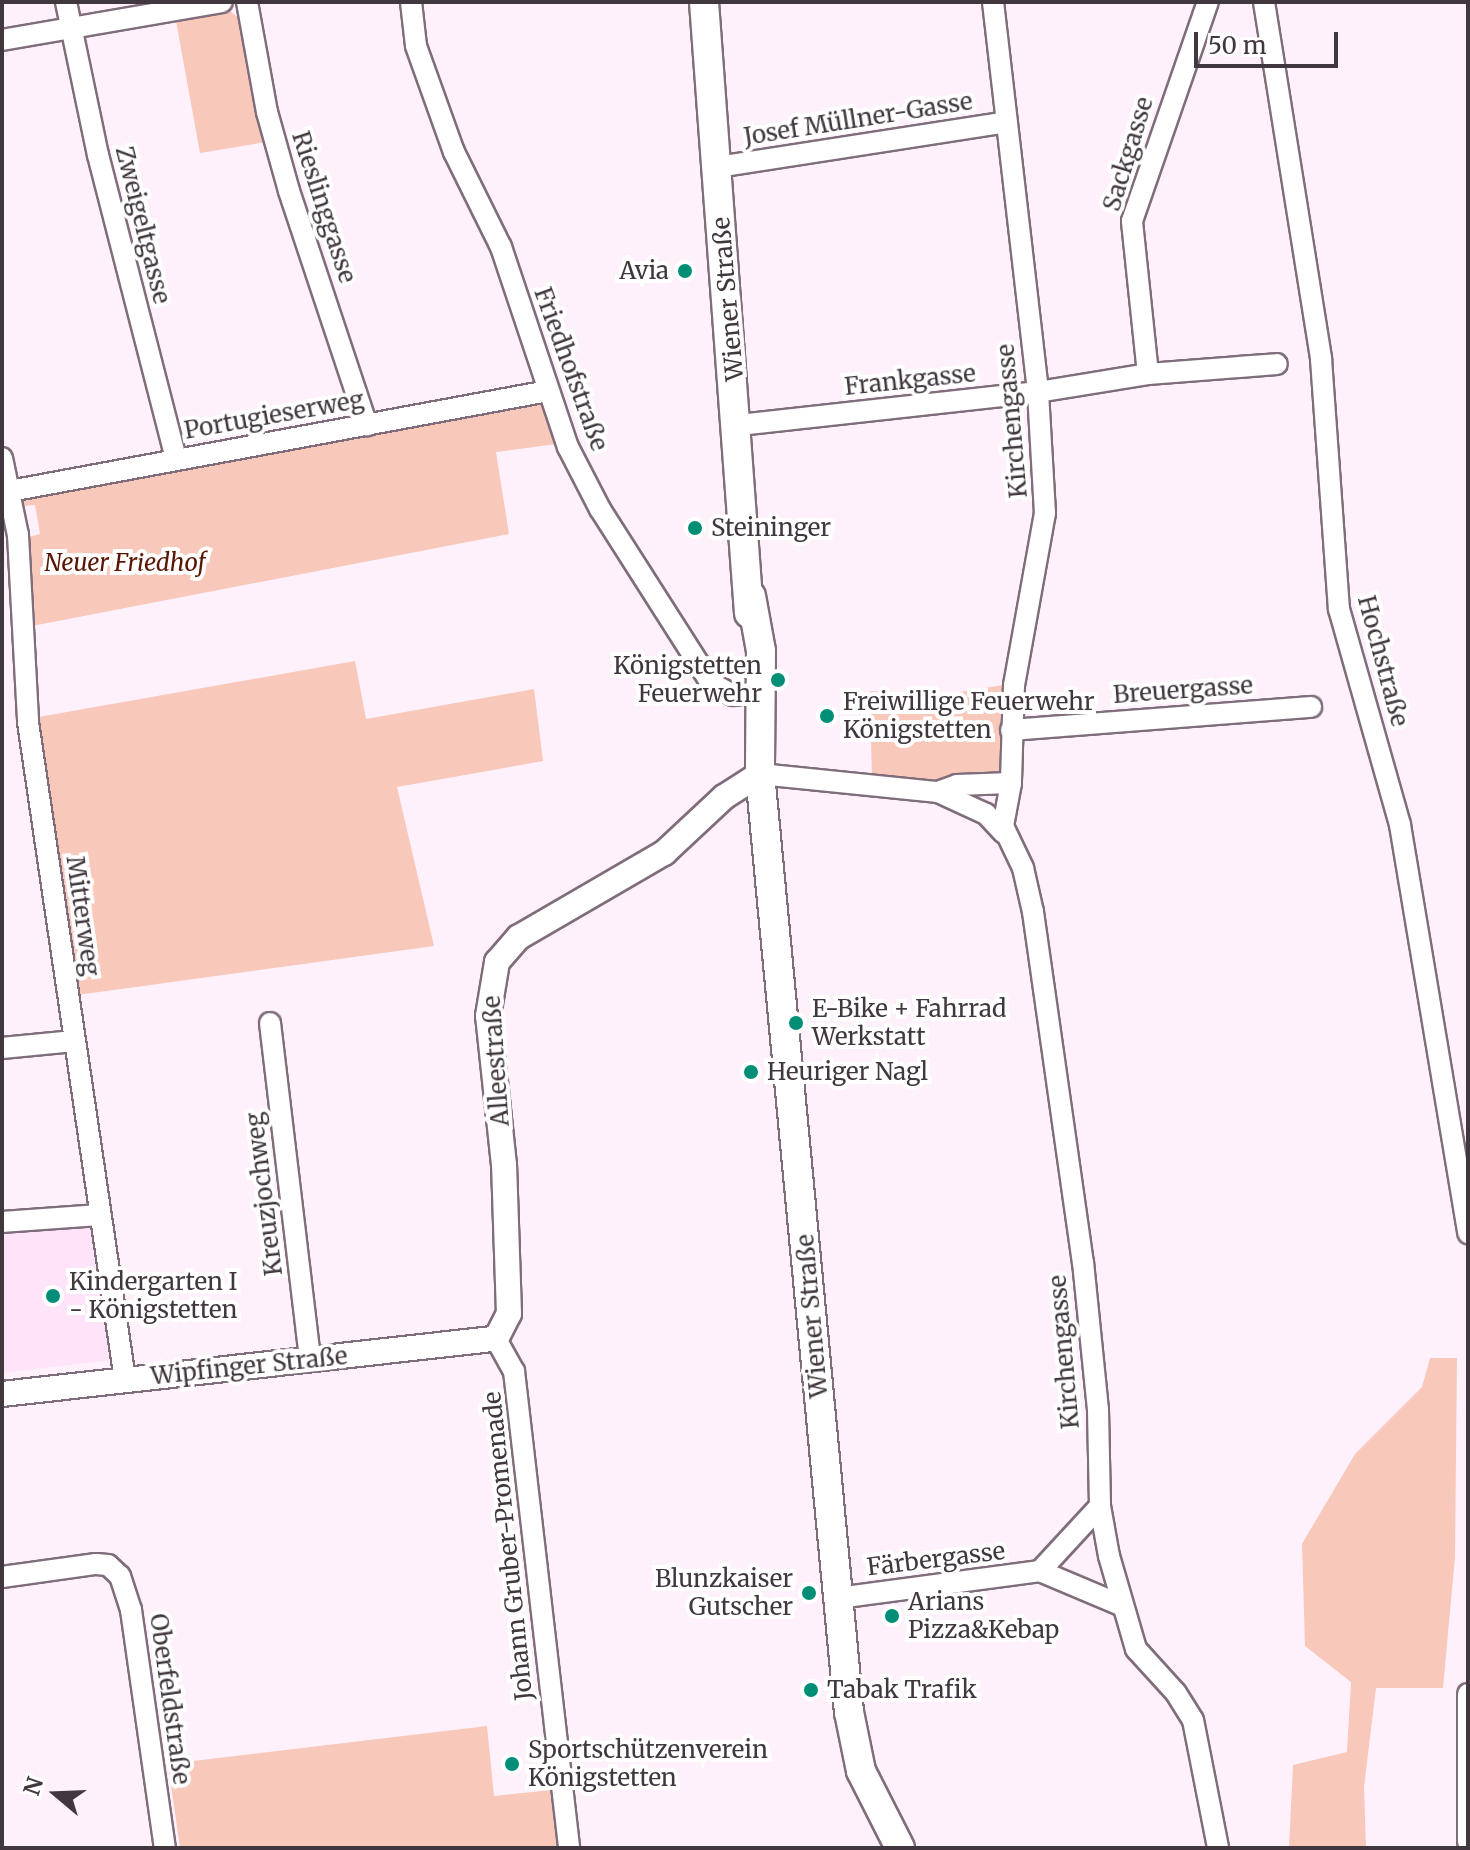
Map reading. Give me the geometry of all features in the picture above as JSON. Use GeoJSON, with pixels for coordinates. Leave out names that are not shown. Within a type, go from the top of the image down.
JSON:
{"type":"FeatureCollection","features":[{"type":"Feature","properties":{"kind":"main road","name":"Wiener Straße"},"geometry":{"type":"LineString","coordinates":[[704,2],[751,596],[760,636],[752,693],[838,1598],[854,1741],[872,1799],[900,1848]]}},
{"type":"Feature","properties":{"kind":"street","name":"Zweigeltgasse"},"geometry":{"type":"LineString","coordinates":[[66,2],[176,459]]}},
{"type":"Feature","properties":{"kind":"street"},"geometry":{"type":"LineString","coordinates":[[2,40],[222,2]]}},
{"type":"Feature","properties":{"kind":"street","name":"Rieslinggasse"},"geometry":{"type":"LineString","coordinates":[[247,2],[267,112],[367,425]]}},
{"type":"Feature","properties":{"kind":"street","name":"Friedhofstraße"},"geometry":{"type":"LineString","coordinates":[[411,2],[421,59],[454,152],[501,247],[568,447],[600,509],[711,683],[725,693],[752,693]]}},
{"type":"Feature","properties":{"kind":"street","name":"Kirchengasse"},"geometry":{"type":"LineString","coordinates":[[993,2],[1038,392],[1043,547],[1020,640],[1011,730],[1011,783],[1004,833]]}},
{"type":"Feature","properties":{"kind":"street","name":"Sackgasse"},"geometry":{"type":"LineString","coordinates":[[1148,374],[1132,221],[1208,2]]}},
{"type":"Feature","properties":{"kind":"street","name":"Hochstraße"},"geometry":{"type":"LineString","coordinates":[[1264,2],[1322,374],[1339,609],[1400,825],[1468,1233]]}},
{"type":"Feature","properties":{"kind":"street","name":"Josef Müllner-Gasse"},"geometry":{"type":"LineString","coordinates":[[717,167],[1007,122]]}},
{"type":"Feature","properties":{"kind":"street","name":"Frankgasse"},"geometry":{"type":"LineString","coordinates":[[739,425],[1038,392],[1148,374],[1277,364]]}},
{"type":"Feature","properties":{"kind":"street","name":"Portugieserweg"},"geometry":{"type":"LineString","coordinates":[[10,491],[548,391]]}},
{"type":"Feature","properties":{"kind":"street","name":"Mitterweg"},"geometry":{"type":"LineString","coordinates":[[2,458],[10,491],[22,580],[28,722],[125,1380]]}},
{"type":"Feature","properties":{"kind":"street","name":"Breuergasse"},"geometry":{"type":"LineString","coordinates":[[1011,730],[1311,707]]}},
{"type":"Feature","properties":{"kind":"street","name":"Kirchengasse"},"geometry":{"type":"LineString","coordinates":[[760,774],[938,792],[986,814],[1004,833],[1023,868],[1035,927],[1083,1262],[1098,1410],[1100,1506],[1123,1606],[1144,1662],[1176,1693],[1193,1720],[1218,1848]]}},
{"type":"Feature","properties":{"kind":"street","name":"Alleestraße"},"geometry":{"type":"LineString","coordinates":[[496,1339],[509,1314],[504,1165],[488,1016],[497,962],[530,930],[664,853],[724,797],[760,774]]}},
{"type":"Feature","properties":{"kind":"street"},"geometry":{"type":"LineString","coordinates":[[938,792],[957,785],[1011,783]]}},
{"type":"Feature","properties":{"kind":"street","name":"Kreuzjochweg"},"geometry":{"type":"LineString","coordinates":[[270,1023],[310,1359]]}},
{"type":"Feature","properties":{"kind":"street"},"geometry":{"type":"LineString","coordinates":[[2,1048],[75,1041]]}},
{"type":"Feature","properties":{"kind":"street"},"geometry":{"type":"LineString","coordinates":[[2,1222],[100,1215]]}},
{"type":"Feature","properties":{"kind":"street","name":"Wipfinger Straße"},"geometry":{"type":"LineString","coordinates":[[2,1394],[496,1339]]}},
{"type":"Feature","properties":{"kind":"street","name":"Johann Gruber-Promenade"},"geometry":{"type":"LineString","coordinates":[[496,1339],[514,1371],[569,1848]]}},
{"type":"Feature","properties":{"kind":"street","name":"Färbergasse"},"geometry":{"type":"LineString","coordinates":[[1040,1571],[1100,1506]]}},
{"type":"Feature","properties":{"kind":"street","name":"Oberfeldstraße"},"geometry":{"type":"LineString","coordinates":[[2,1577],[108,1565],[120,1576],[131,1610],[165,1848]]}},
{"type":"Feature","properties":{"kind":"street","name":"Färbergasse"},"geometry":{"type":"LineString","coordinates":[[838,1598],[1040,1571],[1123,1606]]}},
{"type":"Feature","properties":{"kind":"street"},"geometry":{"type":"LineString","coordinates":[[1468,1694],[1468,1842]]}},
{"type":"Feature","properties":{"kind":"shaded area","name":"Kindergarten I - Königstetten"},"geometry":{"type":"Polygon","coordinates":[[[85,1225],[96,1232],[112,1360],[2,1373],[2,1231],[85,1225]]]}},
{"type":"Feature","properties":{"kind":"green space"},"geometry":{"type":"Polygon","coordinates":[[[227,9],[243,21],[266,142],[200,153],[176,21],[227,9]]]}},
{"type":"Feature","properties":{"kind":"green space","name":"Neuer Friedhof"},"geometry":{"type":"Polygon","coordinates":[[[546,402],[556,444],[496,452],[509,534],[32,626],[25,538],[40,534],[35,505],[20,506],[18,495],[546,402]]]}},
{"type":"Feature","properties":{"kind":"green space"},"geometry":{"type":"Polygon","coordinates":[[[355,661],[366,719],[534,689],[543,761],[397,787],[434,946],[70,996],[33,718],[355,661]]]}},
{"type":"Feature","properties":{"kind":"green space"},"geometry":{"type":"Polygon","coordinates":[[[1003,685],[999,777],[872,782],[870,691],[942,695],[1003,685]]]}},
{"type":"Feature","properties":{"kind":"green space"},"geometry":{"type":"Polygon","coordinates":[[[1430,1358],[1457,1358],[1455,1557],[1443,1688],[1376,1688],[1364,1787],[1366,1848],[1289,1848],[1293,1765],[1347,1752],[1351,1682],[1305,1646],[1302,1544],[1355,1454],[1422,1387],[1430,1358]]]}},
{"type":"Feature","properties":{"kind":"green space"},"geometry":{"type":"Polygon","coordinates":[[[487,1726],[494,1796],[552,1790],[560,1848],[180,1848],[168,1764],[487,1726]]]}},
{"type":"Feature","properties":{"kind":"place","name":"Avia"},"geometry":{"type":"Point","coordinates":[685,271]}},
{"type":"Feature","properties":{"kind":"place","name":"Steininger"},"geometry":{"type":"Point","coordinates":[695,528]}},
{"type":"Feature","properties":{"kind":"place","name":"Königstetten Feuerwehr"},"geometry":{"type":"Point","coordinates":[778,680]}},
{"type":"Feature","properties":{"kind":"place","name":"Freiwillige Feuerwehr Königstetten"},"geometry":{"type":"Point","coordinates":[827,716]}},
{"type":"Feature","properties":{"kind":"place","name":"E-Bike + Fahrrad Werkstatt"},"geometry":{"type":"Point","coordinates":[796,1023]}},
{"type":"Feature","properties":{"kind":"place","name":"Heuriger Nagl"},"geometry":{"type":"Point","coordinates":[751,1072]}},
{"type":"Feature","properties":{"kind":"place","name":"Kindergarten I - Königstetten"},"geometry":{"type":"Point","coordinates":[53,1296]}},
{"type":"Feature","properties":{"kind":"place","name":"Blunzkaiser Gutscher"},"geometry":{"type":"Point","coordinates":[809,1593]}},
{"type":"Feature","properties":{"kind":"place","name":"Arians Pizza&Kebap"},"geometry":{"type":"Point","coordinates":[892,1616]}},
{"type":"Feature","properties":{"kind":"place","name":"Tabak Trafik"},"geometry":{"type":"Point","coordinates":[811,1690]}},
{"type":"Feature","properties":{"kind":"place","name":"Sportschützenverein Königstetten"},"geometry":{"type":"Point","coordinates":[512,1764]}}]}
